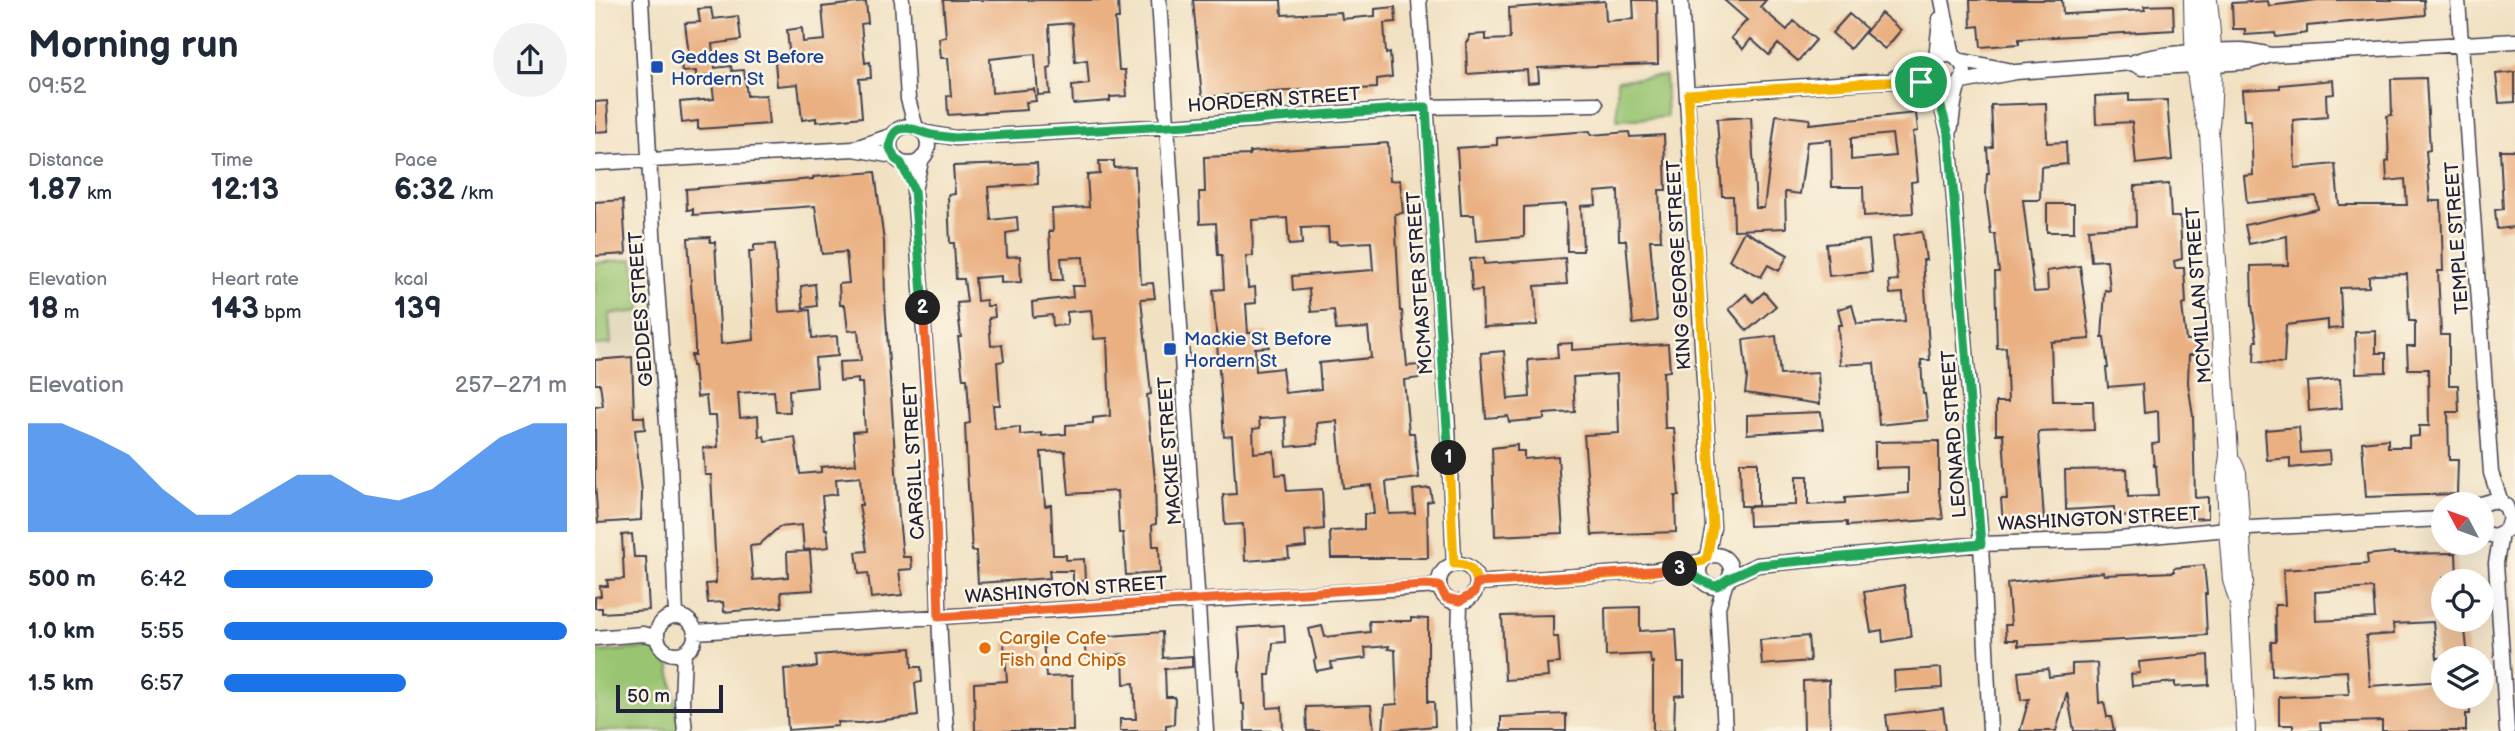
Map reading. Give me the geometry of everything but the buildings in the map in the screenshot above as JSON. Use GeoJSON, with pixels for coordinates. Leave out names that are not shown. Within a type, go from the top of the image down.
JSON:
{"type":"FeatureCollection","features":[{"type":"Feature","properties":{"kind":"main road","name":"MCMILLAN STREET"},"geometry":{"type":"LineString","coordinates":[[2193,0],[2204,58]]}},
{"type":"Feature","properties":{"kind":"main road","name":"MCMILLAN STREET"},"geometry":{"type":"LineString","coordinates":[[2208,0],[2200,106],[2209,133],[2229,455],[2226,480],[2235,529],[2232,580],[2239,602],[2246,731]]}},
{"type":"Feature","properties":{"kind":"street","name":"GEDDES STREET"},"geometry":{"type":"LineString","coordinates":[[641,0],[670,464],[676,616]]}},
{"type":"Feature","properties":{"kind":"street"},"geometry":{"type":"LineString","coordinates":[[595,163],[854,149],[914,163],[924,154],[925,137],[919,130],[908,99],[902,0]]}},
{"type":"Feature","properties":{"kind":"street","name":"MACKIE STREET"},"geometry":{"type":"LineString","coordinates":[[1159,0],[1206,731]]}},
{"type":"Feature","properties":{"kind":"street","name":"MCMASTER STREET"},"geometry":{"type":"LineString","coordinates":[[1419,0],[1448,428],[1454,564]]}},
{"type":"Feature","properties":{"kind":"street","name":"KING GEORGE STREET"},"geometry":{"type":"LineString","coordinates":[[1681,0],[1713,527],[1705,559]]}},
{"type":"Feature","properties":{"kind":"street","name":"TEMPLE STREET"},"geometry":{"type":"LineString","coordinates":[[2459,0],[2491,473],[2485,492]]}},
{"type":"Feature","properties":{"kind":"street"},"geometry":{"type":"LineString","coordinates":[[1942,3],[1956,58],[1964,70],[1960,84]]}},
{"type":"Feature","properties":{"kind":"street"},"geometry":{"type":"LineString","coordinates":[[1934,84],[1930,70],[1934,62],[1942,3]]}},
{"type":"Feature","properties":{"kind":"street"},"geometry":{"type":"LineString","coordinates":[[1688,94],[1882,82],[1934,84],[1947,91],[1960,84],[2016,72],[2132,63],[2142,68],[2242,50],[2272,55],[2515,41]]}},
{"type":"Feature","properties":{"kind":"street"},"geometry":{"type":"LineString","coordinates":[[1882,82],[1934,62],[1941,56],[2016,72]]}},
{"type":"Feature","properties":{"kind":"street","name":"LEONARD STREET"},"geometry":{"type":"LineString","coordinates":[[1934,84],[1949,135],[1981,544],[1990,731]]}},
{"type":"Feature","properties":{"kind":"street","name":"LEONARD STREET"},"geometry":{"type":"LineString","coordinates":[[1949,135],[1960,84]]}},
{"type":"Feature","properties":{"kind":"street"},"geometry":{"type":"LineString","coordinates":[[897,159],[890,148],[908,99]]}},
{"type":"Feature","properties":{"kind":"street","name":"HORDERN STREET"},"geometry":{"type":"LineString","coordinates":[[919,130],[955,138],[1426,107],[1596,104]]}},
{"type":"Feature","properties":{"kind":"street"},"geometry":{"type":"LineString","coordinates":[[854,149],[895,133],[903,127],[919,130]]}},
{"type":"Feature","properties":{"kind":"street","name":"HORDERN STREET"},"geometry":{"type":"LineString","coordinates":[[924,154],[955,138]]}},
{"type":"Feature","properties":{"kind":"street","name":"CARGILL STREET"},"geometry":{"type":"LineString","coordinates":[[924,154],[914,190],[935,485],[946,731]]}},
{"type":"Feature","properties":{"kind":"street","name":"CARGILL STREET"},"geometry":{"type":"LineString","coordinates":[[897,159],[914,190]]}},
{"type":"Feature","properties":{"kind":"street","name":"TEMPLE STREET"},"geometry":{"type":"LineString","coordinates":[[2491,473],[2507,506],[2510,518],[2507,530]]}},
{"type":"Feature","properties":{"kind":"street","name":"WASHINGTON STREET"},"geometry":{"type":"LineString","coordinates":[[1727,580],[1758,565],[1981,544],[2108,540],[2235,529],[2431,520]]}},
{"type":"Feature","properties":{"kind":"street","name":"KING GEORGE STREET"},"geometry":{"type":"LineString","coordinates":[[1713,527],[1726,560]]}},
{"type":"Feature","properties":{"kind":"street"},"geometry":{"type":"LineString","coordinates":[[2496,563],[2507,530]]}},
{"type":"Feature","properties":{"kind":"street"},"geometry":{"type":"LineString","coordinates":[[1477,583],[1676,568],[1716,555],[1726,560],[1731,572],[1718,607],[1725,731]]}},
{"type":"Feature","properties":{"kind":"street"},"geometry":{"type":"LineString","coordinates":[[2492,555],[2496,563],[2507,731]]}},
{"type":"Feature","properties":{"kind":"street"},"geometry":{"type":"LineString","coordinates":[[1705,559],[1700,570],[1718,607]]}},
{"type":"Feature","properties":{"kind":"street","name":"WASHINGTON STREET"},"geometry":{"type":"LineString","coordinates":[[1726,560],[1758,565]]}},
{"type":"Feature","properties":{"kind":"street"},"geometry":{"type":"LineString","coordinates":[[1454,564],[1468,566],[1475,573],[1477,583],[1474,593],[1460,601],[1446,598],[1439,586],[1442,572],[1454,564]]}},
{"type":"Feature","properties":{"kind":"street"},"geometry":{"type":"LineString","coordinates":[[1676,568],[1717,586],[1727,580]]}},
{"type":"Feature","properties":{"kind":"street","name":"WASHINGTON STREET"},"geometry":{"type":"LineString","coordinates":[[695,632],[1439,586]]}},
{"type":"Feature","properties":{"kind":"street"},"geometry":{"type":"LineString","coordinates":[[1460,601],[1459,643],[1464,731]]}},
{"type":"Feature","properties":{"kind":"street"},"geometry":{"type":"LineString","coordinates":[[682,701],[684,652],[694,641],[695,632],[691,622],[676,616],[662,622],[657,637],[673,663],[682,701],[685,731]]}},
{"type":"Feature","properties":{"kind":"street"},"geometry":{"type":"LineString","coordinates":[[595,638],[643,635],[657,637]]}},
{"type":"Feature","properties":{"kind":"street"},"geometry":{"type":"LineString","coordinates":[[667,651],[684,652]]}},
{"type":"Feature","properties":{"kind":"shaded area"},"geometry":{"type":"Polygon","coordinates":[[[633,259],[642,311],[645,355],[595,359],[595,263],[633,259]]]}},
{"type":"Feature","properties":{"kind":"green space"},"geometry":{"type":"Polygon","coordinates":[[[1665,76],[1667,117],[1617,120],[1617,80],[1665,76]]]}},
{"type":"Feature","properties":{"kind":"green space"},"geometry":{"type":"Polygon","coordinates":[[[633,259],[642,311],[609,314],[611,344],[595,345],[595,263],[633,259]]]}},
{"type":"Feature","properties":{"kind":"green space"},"geometry":{"type":"Polygon","coordinates":[[[652,648],[661,652],[670,666],[679,731],[595,731],[595,652],[652,648]]]}},
{"type":"Feature","properties":{"kind":"place","name":"Geddes St Before Hordern St"},"geometry":{"type":"Point","coordinates":[657,67]}},
{"type":"Feature","properties":{"kind":"place","name":"Mackie St Before Hordern St"},"geometry":{"type":"Point","coordinates":[1170,349]}},
{"type":"Feature","properties":{"kind":"place","name":"Cargile Cafe Fish and Chips"},"geometry":{"type":"Point","coordinates":[985,648]}},
{"type":"Feature","properties":{"kind":"route"},"geometry":{"type":"LineString","coordinates":[[1921,82],[1688,94],[1713,527],[1707,557],[1703,561],[1685,566],[1651,572],[1477,583],[1475,573],[1468,566],[1454,564],[1448,428],[1426,107],[1187,125],[955,138],[910,127],[897,130],[890,141],[890,148],[895,159],[901,163],[914,190],[935,485],[939,617],[1425,585],[1439,586],[1446,598],[1460,601],[1474,593],[1477,583],[1495,580],[1651,572],[1676,568],[1702,579],[1708,585],[1717,586],[1758,565],[1981,544],[1949,135],[1935,86],[1932,82],[1921,82]]}}]}
